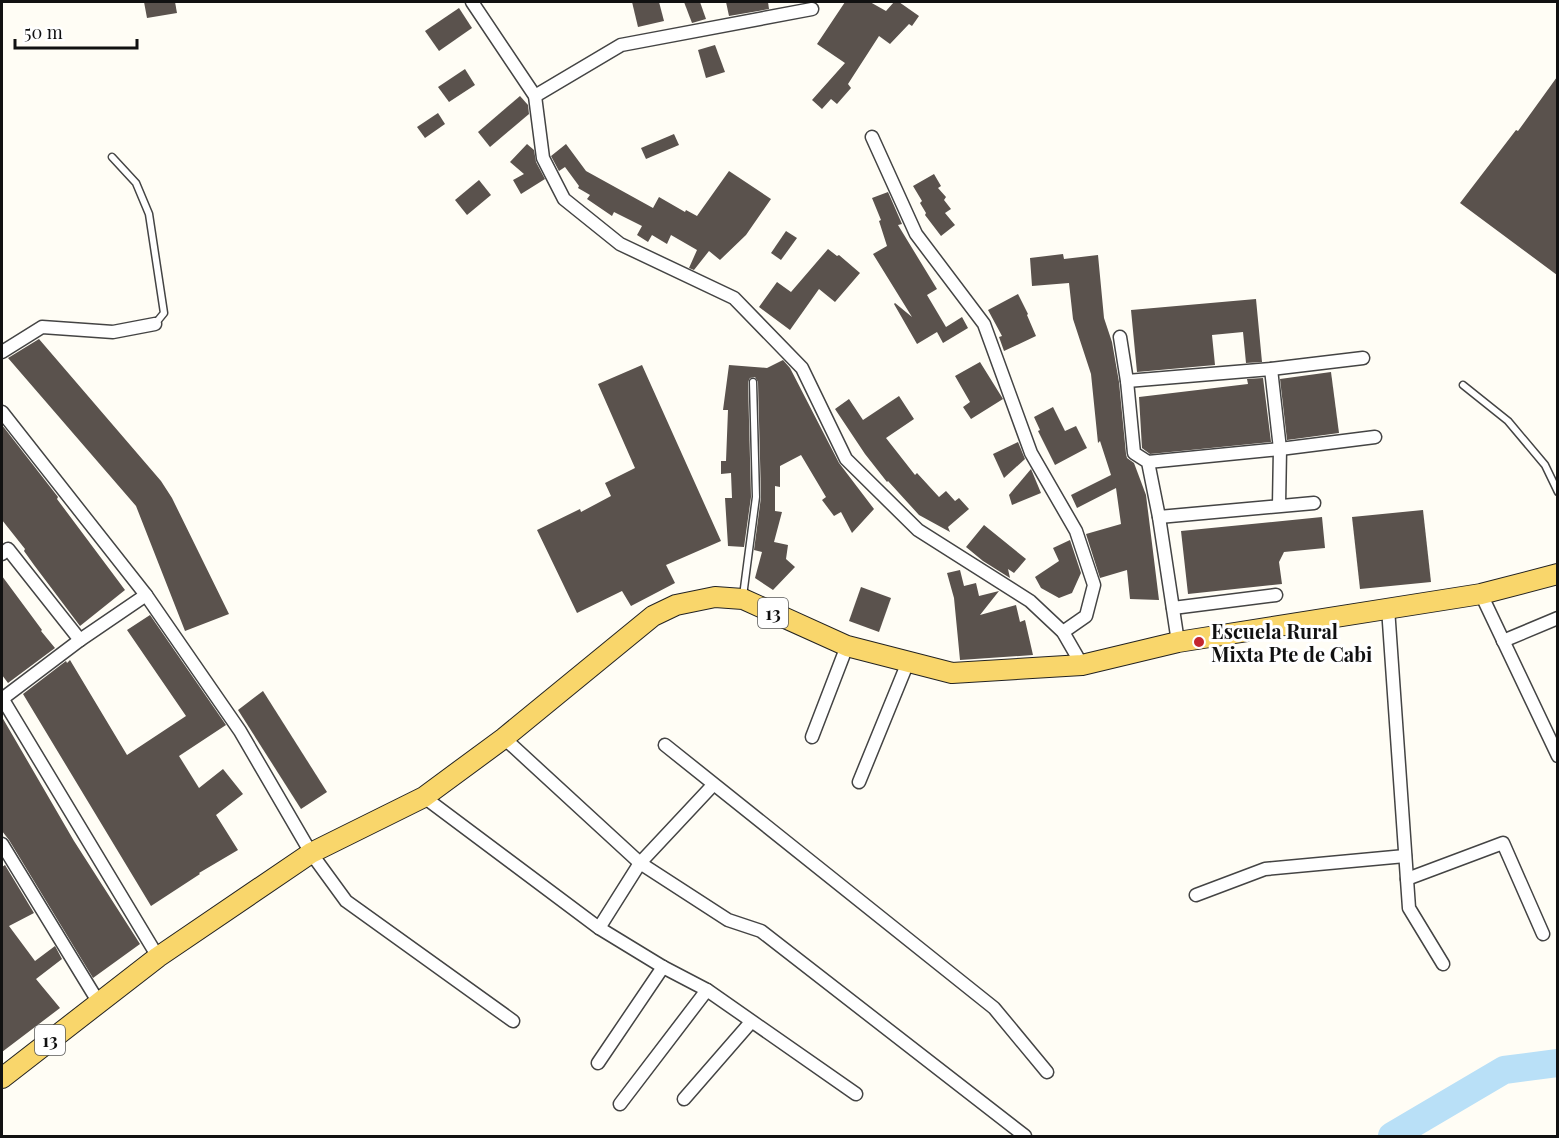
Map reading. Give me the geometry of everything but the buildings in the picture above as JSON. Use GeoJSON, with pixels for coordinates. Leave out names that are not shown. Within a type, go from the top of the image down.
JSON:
{"type":"FeatureCollection","features":[{"type":"Feature","properties":{"kind":"main road","name":"13"},"geometry":{"type":"LineString","coordinates":[[2,1078],[158,957],[311,853],[424,797],[504,738],[654,616],[676,605],[715,597],[743,599],[847,646],[952,673],[1082,666],[1178,642],[1481,594],[1557,574]]}},
{"type":"Feature","properties":{"kind":"street"},"geometry":{"type":"LineString","coordinates":[[472,2],[535,96],[543,158],[564,200],[620,244],[734,298],[802,368],[846,459],[918,530],[1029,601],[1063,632],[1082,666]]}},
{"type":"Feature","properties":{"kind":"street"},"geometry":{"type":"LineString","coordinates":[[535,96],[621,45],[812,9]]}},
{"type":"Feature","properties":{"kind":"street"},"geometry":{"type":"LineString","coordinates":[[872,136],[916,234],[984,324],[1031,453],[1077,531],[1094,585],[1086,616],[1063,632]]}},
{"type":"Feature","properties":{"kind":"street"},"geometry":{"type":"LineString","coordinates":[[2,352],[42,327],[113,332],[156,324]]}},
{"type":"Feature","properties":{"kind":"street"},"geometry":{"type":"LineString","coordinates":[[1120,337],[1134,453],[1148,462],[1280,449],[1375,436]]}},
{"type":"Feature","properties":{"kind":"street"},"geometry":{"type":"LineString","coordinates":[[1127,381],[1271,369],[1363,358]]}},
{"type":"Feature","properties":{"kind":"street"},"geometry":{"type":"LineString","coordinates":[[1271,369],[1280,449],[1279,505]]}},
{"type":"Feature","properties":{"kind":"street"},"geometry":{"type":"LineString","coordinates":[[2,412],[146,595],[240,731],[311,853],[346,902],[513,1020]]}},
{"type":"Feature","properties":{"kind":"street"},"geometry":{"type":"LineString","coordinates":[[1148,462],[1160,517],[1178,642]]}},
{"type":"Feature","properties":{"kind":"street"},"geometry":{"type":"LineString","coordinates":[[1160,517],[1314,503]]}},
{"type":"Feature","properties":{"kind":"street"},"geometry":{"type":"LineString","coordinates":[[4,548],[80,640]]}},
{"type":"Feature","properties":{"kind":"street"},"geometry":{"type":"LineString","coordinates":[[1481,594],[1557,756]]}},
{"type":"Feature","properties":{"kind":"street"},"geometry":{"type":"LineString","coordinates":[[146,595],[80,640],[2,699],[158,957]]}},
{"type":"Feature","properties":{"kind":"street"},"geometry":{"type":"LineString","coordinates":[[1173,608],[1276,595]]}},
{"type":"Feature","properties":{"kind":"street"},"geometry":{"type":"LineString","coordinates":[[1388,608],[1409,908],[1443,964]]}},
{"type":"Feature","properties":{"kind":"street"},"geometry":{"type":"LineString","coordinates":[[1503,641],[1557,618]]}},
{"type":"Feature","properties":{"kind":"street"},"geometry":{"type":"LineString","coordinates":[[812,737],[847,646]]}},
{"type":"Feature","properties":{"kind":"street"},"geometry":{"type":"LineString","coordinates":[[859,782],[908,662]]}},
{"type":"Feature","properties":{"kind":"street"},"geometry":{"type":"LineString","coordinates":[[504,738],[640,863],[728,920],[761,932],[1025,1137]]}},
{"type":"Feature","properties":{"kind":"street"},"geometry":{"type":"LineString","coordinates":[[665,745],[994,1008],[1047,1072]]}},
{"type":"Feature","properties":{"kind":"street"},"geometry":{"type":"LineString","coordinates":[[600,927],[640,863],[713,785]]}},
{"type":"Feature","properties":{"kind":"street"},"geometry":{"type":"LineString","coordinates":[[424,797],[600,927],[663,967],[707,990],[856,1094]]}},
{"type":"Feature","properties":{"kind":"street"},"geometry":{"type":"LineString","coordinates":[[1407,879],[1503,843],[1543,934]]}},
{"type":"Feature","properties":{"kind":"street"},"geometry":{"type":"LineString","coordinates":[[2,844],[99,1003]]}},
{"type":"Feature","properties":{"kind":"street"},"geometry":{"type":"LineString","coordinates":[[1196,896],[1265,869],[1405,856]]}},
{"type":"Feature","properties":{"kind":"street"},"geometry":{"type":"LineString","coordinates":[[598,1062],[663,967]]}},
{"type":"Feature","properties":{"kind":"street"},"geometry":{"type":"LineString","coordinates":[[620,1104],[707,990]]}},
{"type":"Feature","properties":{"kind":"street"},"geometry":{"type":"LineString","coordinates":[[684,1099],[751,1022]]}},
{"type":"Feature","properties":{"kind":"lane"},"geometry":{"type":"LineString","coordinates":[[112,158],[136,183],[149,214],[164,313],[156,324]]}},
{"type":"Feature","properties":{"kind":"lane"},"geometry":{"type":"LineString","coordinates":[[743,599],[756,497],[753,382]]}},
{"type":"Feature","properties":{"kind":"lane"},"geometry":{"type":"LineString","coordinates":[[1463,385],[1508,421],[1545,465],[1557,492]]}},
{"type":"Feature","properties":{"kind":"waterway"},"geometry":{"type":"LineString","coordinates":[[1392,1136],[1504,1070],[1558,1063]]}},
{"type":"Feature","properties":{"kind":"place","name":"Escuela Rural Mixta Pte de Cabi"},"geometry":{"type":"Point","coordinates":[1199,642]}}]}
